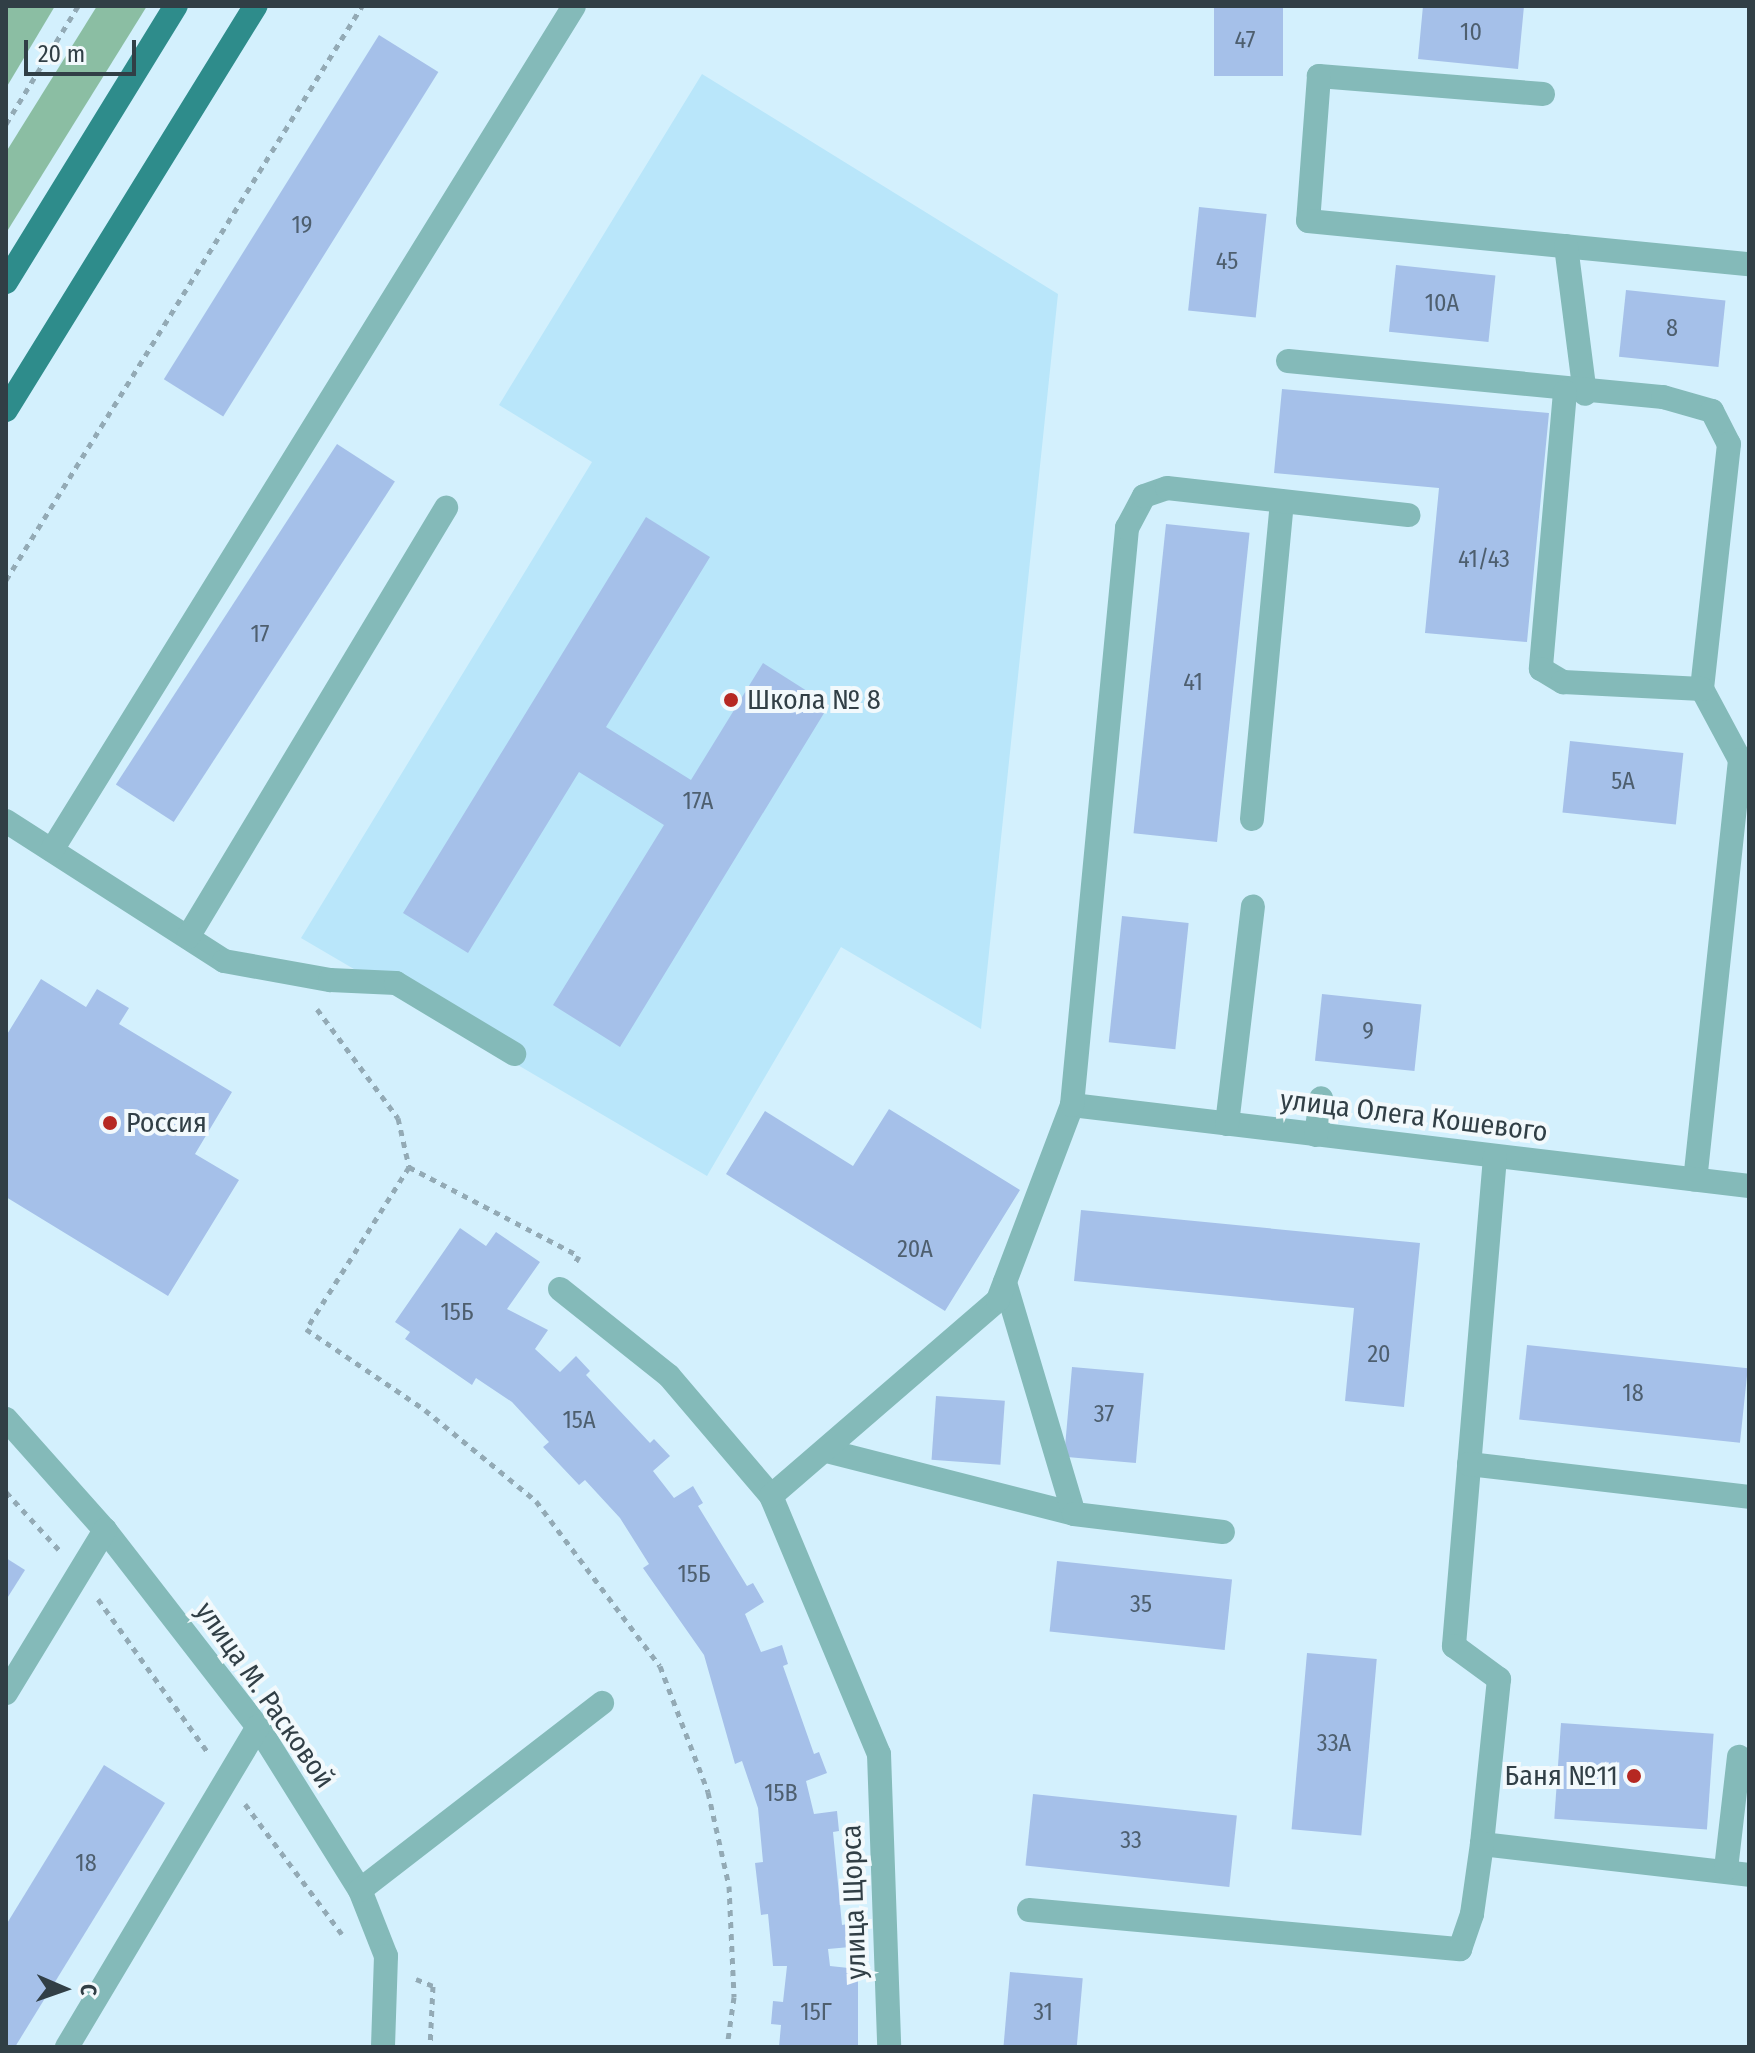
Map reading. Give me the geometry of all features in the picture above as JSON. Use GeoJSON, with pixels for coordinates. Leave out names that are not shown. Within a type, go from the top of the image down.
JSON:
{"type":"FeatureCollection","features":[{"type":"Feature","properties":{"kind":"main road"},"geometry":{"type":"LineString","coordinates":[[6,282],[176,6]]}},
{"type":"Feature","properties":{"kind":"main road"},"geometry":{"type":"LineString","coordinates":[[6,410],[256,6]]}},
{"type":"Feature","properties":{"kind":"street"},"geometry":{"type":"LineString","coordinates":[[52,850],[574,6]]}},
{"type":"Feature","properties":{"kind":"street"},"geometry":{"type":"LineString","coordinates":[[1543,94],[1319,76],[1308,221],[1749,264]]}},
{"type":"Feature","properties":{"kind":"street"},"geometry":{"type":"LineString","coordinates":[[1566,246],[1575,393],[1541,669],[1563,682],[1702,689]]}},
{"type":"Feature","properties":{"kind":"street"},"geometry":{"type":"LineString","coordinates":[[1288,361],[1575,393],[1663,397],[1712,411],[1729,444],[1702,689],[1740,760],[1695,1180]]}},
{"type":"Feature","properties":{"kind":"street"},"geometry":{"type":"LineString","coordinates":[[560,1289],[669,1376],[771,1496],[827,1451],[998,1300],[1072,1105],[1127,528],[1144,496],[1167,488],[1408,515]]}},
{"type":"Feature","properties":{"kind":"street"},"geometry":{"type":"LineString","coordinates":[[1252,819],[1282,501]]}},
{"type":"Feature","properties":{"kind":"street"},"geometry":{"type":"LineString","coordinates":[[188,937],[446,508]]}},
{"type":"Feature","properties":{"kind":"street"},"geometry":{"type":"LineString","coordinates":[[6,821],[224,961],[290,972],[396,983],[514,1054]]}},
{"type":"Feature","properties":{"kind":"street"},"geometry":{"type":"LineString","coordinates":[[1227,1124],[1253,907]]}},
{"type":"Feature","properties":{"kind":"street"},"geometry":{"type":"LineString","coordinates":[[1316,1135],[1321,1098]]}},
{"type":"Feature","properties":{"kind":"street","name":"улица Олега Кошевого"},"geometry":{"type":"LineString","coordinates":[[1072,1105],[1749,1186]]}},
{"type":"Feature","properties":{"kind":"street"},"geometry":{"type":"LineString","coordinates":[[1029,1910],[1460,1949],[1472,1914],[1499,1679],[1454,1646],[1495,1157]]}},
{"type":"Feature","properties":{"kind":"street"},"geometry":{"type":"LineString","coordinates":[[1005,1282],[1074,1514]]}},
{"type":"Feature","properties":{"kind":"street","name":"улица М. Расковой"},"geometry":{"type":"LineString","coordinates":[[6,1419],[105,1530],[258,1727],[360,1890],[386,1956],[383,2047]]}},
{"type":"Feature","properties":{"kind":"street"},"geometry":{"type":"LineString","coordinates":[[827,1451],[1074,1514],[1223,1532]]}},
{"type":"Feature","properties":{"kind":"street"},"geometry":{"type":"LineString","coordinates":[[1469,1464],[1749,1497]]}},
{"type":"Feature","properties":{"kind":"street","name":"улица Щорса"},"geometry":{"type":"LineString","coordinates":[[771,1496],[879,1754],[889,2047]]}},
{"type":"Feature","properties":{"kind":"street"},"geometry":{"type":"LineString","coordinates":[[6,1693],[105,1530]]}},
{"type":"Feature","properties":{"kind":"street"},"geometry":{"type":"LineString","coordinates":[[360,1890],[602,1703]]}},
{"type":"Feature","properties":{"kind":"street"},"geometry":{"type":"LineString","coordinates":[[67,2047],[258,1727]]}},
{"type":"Feature","properties":{"kind":"street"},"geometry":{"type":"LineString","coordinates":[[1482,1844],[1738,1872],[1739,1757]]}},
{"type":"Feature","properties":{"kind":"path"},"geometry":{"type":"LineString","coordinates":[[6,124],[78,6]]}},
{"type":"Feature","properties":{"kind":"path"},"geometry":{"type":"LineString","coordinates":[[6,580],[362,6]]}},
{"type":"Feature","properties":{"kind":"path"},"geometry":{"type":"LineString","coordinates":[[290,972],[398,1118],[409,1167],[306,1329],[425,1410],[536,1501],[660,1666],[708,1792],[729,1886],[734,1997],[727,2047]]}},
{"type":"Feature","properties":{"kind":"path"},"geometry":{"type":"LineString","coordinates":[[409,1167],[579,1256],[560,1289]]}},
{"type":"Feature","properties":{"kind":"shaded area","name":"Школа № 8"},"geometry":{"type":"Polygon","coordinates":[[[702,74],[1058,294],[981,1029],[841,947],[707,1176],[301,938],[592,462],[499,405],[702,74]]]}},
{"type":"Feature","properties":{"kind":"green space"},"geometry":{"type":"Polygon","coordinates":[[[6,6],[55,6],[6,88],[6,6]]]}},
{"type":"Feature","properties":{"kind":"green space"},"geometry":{"type":"Polygon","coordinates":[[[97,6],[147,6],[6,233],[6,152],[97,6]]]}},
{"type":"Feature","properties":{"kind":"building"},"geometry":{"type":"Polygon","coordinates":[[[1214,6],[1283,6],[1283,76],[1214,76],[1214,6]]]}},
{"type":"Feature","properties":{"kind":"building"},"geometry":{"type":"Polygon","coordinates":[[[1423,6],[1524,6],[1518,69],[1418,59],[1423,6]]]}},
{"type":"Feature","properties":{"kind":"building"},"geometry":{"type":"Polygon","coordinates":[[[379,35],[438,72],[223,416],[164,379],[379,35]]]}},
{"type":"Feature","properties":{"kind":"building"},"geometry":{"type":"Polygon","coordinates":[[[1199,207],[1267,214],[1256,318],[1188,310],[1199,207]]]}},
{"type":"Feature","properties":{"kind":"building"},"geometry":{"type":"Polygon","coordinates":[[[1396,265],[1495,275],[1488,342],[1389,332],[1396,265]]]}},
{"type":"Feature","properties":{"kind":"building"},"geometry":{"type":"Polygon","coordinates":[[[1626,290],[1725,300],[1718,367],[1619,357],[1626,290]]]}},
{"type":"Feature","properties":{"kind":"building"},"geometry":{"type":"Polygon","coordinates":[[[1282,389],[1549,413],[1527,642],[1425,633],[1439,488],[1274,473],[1282,389]]]}},
{"type":"Feature","properties":{"kind":"building"},"geometry":{"type":"Polygon","coordinates":[[[337,444],[395,482],[174,822],[116,785],[337,444]]]}},
{"type":"Feature","properties":{"kind":"building"},"geometry":{"type":"Polygon","coordinates":[[[646,517],[710,557],[606,727],[691,780],[763,663],[829,705],[620,1047],[553,1005],[664,825],[579,772],[468,953],[403,913],[646,517]]]}},
{"type":"Feature","properties":{"kind":"building"},"geometry":{"type":"Polygon","coordinates":[[[1166,524],[1250,533],[1217,842],[1133,833],[1166,524]]]}},
{"type":"Feature","properties":{"kind":"building"},"geometry":{"type":"Polygon","coordinates":[[[1570,741],[1683,753],[1676,825],[1562,813],[1570,741]]]}},
{"type":"Feature","properties":{"kind":"building"},"geometry":{"type":"Polygon","coordinates":[[[1122,916],[1189,923],[1175,1049],[1109,1042],[1122,916]]]}},
{"type":"Feature","properties":{"kind":"building","name":"Россия"},"geometry":{"type":"Polygon","coordinates":[[[41,979],[86,1007],[97,989],[129,1008],[119,1024],[232,1092],[195,1154],[239,1180],[168,1296],[6,1197],[6,1036],[41,979]]]}},
{"type":"Feature","properties":{"kind":"building"},"geometry":{"type":"Polygon","coordinates":[[[1322,994],[1421,1004],[1414,1071],[1315,1061],[1322,994]]]}},
{"type":"Feature","properties":{"kind":"building"},"geometry":{"type":"Polygon","coordinates":[[[889,1109],[1020,1190],[945,1311],[726,1174],[765,1111],[853,1166],[889,1109]]]}},
{"type":"Feature","properties":{"kind":"building"},"geometry":{"type":"Polygon","coordinates":[[[1081,1210],[1420,1243],[1404,1407],[1345,1401],[1354,1308],[1074,1281],[1081,1210]]]}},
{"type":"Feature","properties":{"kind":"building"},"geometry":{"type":"Polygon","coordinates":[[[460,1228],[486,1246],[496,1232],[540,1262],[507,1309],[548,1330],[535,1349],[560,1372],[576,1356],[590,1371],[586,1375],[650,1443],[654,1439],[670,1456],[653,1471],[674,1498],[693,1486],[703,1503],[698,1506],[747,1586],[753,1583],[764,1602],[745,1614],[761,1652],[782,1645],[788,1664],[783,1666],[814,1754],[819,1752],[827,1773],[806,1781],[814,1814],[837,1811],[839,1831],[833,1832],[842,1925],[848,1924],[850,1947],[828,1949],[830,1966],[858,1969],[858,2047],[779,2047],[781,2025],[771,2024],[773,2001],[783,2002],[787,1966],[773,1966],[768,1914],[761,1915],[755,1863],[763,1862],[758,1808],[742,1761],[735,1764],[704,1655],[643,1568],[649,1564],[620,1518],[585,1480],[579,1485],[543,1447],[549,1442],[512,1402],[476,1378],[472,1385],[405,1339],[410,1332],[395,1322],[460,1228]]]}},
{"type":"Feature","properties":{"kind":"building"},"geometry":{"type":"Polygon","coordinates":[[[1527,1345],[1748,1368],[1740,1443],[1519,1420],[1527,1345]]]}},
{"type":"Feature","properties":{"kind":"building"},"geometry":{"type":"Polygon","coordinates":[[[1072,1367],[1144,1373],[1136,1463],[1064,1457],[1072,1367]]]}},
{"type":"Feature","properties":{"kind":"building"},"geometry":{"type":"Polygon","coordinates":[[[936,1396],[1005,1401],[1000,1465],[932,1460],[936,1396]]]}},
{"type":"Feature","properties":{"kind":"building"},"geometry":{"type":"Polygon","coordinates":[[[6,1558],[25,1570],[6,1600],[6,1558]]]}},
{"type":"Feature","properties":{"kind":"building"},"geometry":{"type":"Polygon","coordinates":[[[1057,1561],[1232,1579],[1225,1650],[1050,1632],[1057,1561]]]}},
{"type":"Feature","properties":{"kind":"building"},"geometry":{"type":"Polygon","coordinates":[[[1307,1653],[1377,1659],[1361,1835],[1292,1829],[1307,1653]]]}},
{"type":"Feature","properties":{"kind":"building","name":"Баня №11"},"geometry":{"type":"Polygon","coordinates":[[[1561,1723],[1714,1734],[1707,1829],[1554,1819],[1561,1723]]]}},
{"type":"Feature","properties":{"kind":"building"},"geometry":{"type":"Polygon","coordinates":[[[104,1765],[165,1803],[15,2047],[6,2047],[6,1925],[104,1765]]]}},
{"type":"Feature","properties":{"kind":"building"},"geometry":{"type":"Polygon","coordinates":[[[1033,1794],[1237,1815],[1229,1887],[1025,1866],[1033,1794]]]}},
{"type":"Feature","properties":{"kind":"building"},"geometry":{"type":"Polygon","coordinates":[[[1010,1972],[1083,1978],[1077,2047],[1003,2047],[1010,1972]]]}},
{"type":"Feature","properties":{"kind":"place","name":"Школа № 8"},"geometry":{"type":"Point","coordinates":[731,700]}},
{"type":"Feature","properties":{"kind":"place","name":"Россия"},"geometry":{"type":"Point","coordinates":[110,1123]}},
{"type":"Feature","properties":{"kind":"place","name":"Баня №11"},"geometry":{"type":"Point","coordinates":[1634,1776]}}]}
